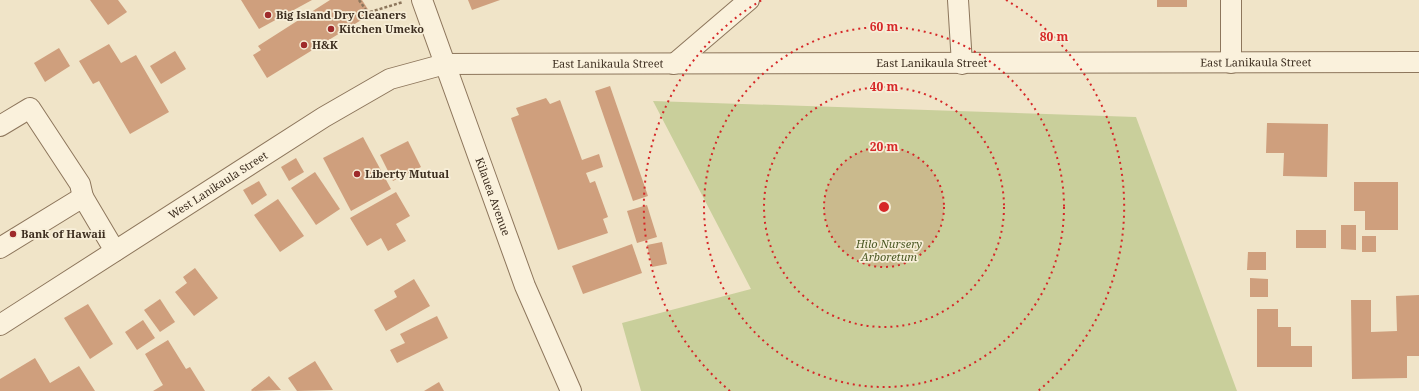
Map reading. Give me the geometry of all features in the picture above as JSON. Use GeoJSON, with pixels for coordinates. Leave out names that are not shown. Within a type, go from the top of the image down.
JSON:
{"type":"FeatureCollection","features":[{"type":"Feature","properties":{"kind":"street"},"geometry":{"type":"LineString","coordinates":[[674,64],[749,0]]}},
{"type":"Feature","properties":{"kind":"street"},"geometry":{"type":"LineString","coordinates":[[958,0],[962,64]]}},
{"type":"Feature","properties":{"kind":"street"},"geometry":{"type":"LineString","coordinates":[[1231,0],[1231,63]]}},
{"type":"Feature","properties":{"kind":"street","name":"Kilauea Avenue"},"geometry":{"type":"LineString","coordinates":[[413,1],[445,64],[525,286],[571,391]]}},
{"type":"Feature","properties":{"kind":"street","name":"East Lanikaula Street"},"geometry":{"type":"LineString","coordinates":[[445,64],[1419,62]]}},
{"type":"Feature","properties":{"kind":"street","name":"West Lanikaula Street"},"geometry":{"type":"LineString","coordinates":[[0,325],[347,104],[390,79],[445,64]]}},
{"type":"Feature","properties":{"kind":"street"},"geometry":{"type":"LineString","coordinates":[[0,126],[30,108],[80,184],[83,197],[116,250]]}},
{"type":"Feature","properties":{"kind":"street"},"geometry":{"type":"LineString","coordinates":[[0,248],[83,197]]}},
{"type":"Feature","properties":{"kind":"path"},"geometry":{"type":"LineString","coordinates":[[360,0],[369,13],[413,1]]}},
{"type":"Feature","properties":{"kind":"green space","name":"Hilo Nursery Arboretum"},"geometry":{"type":"Polygon","coordinates":[[[653,101],[1136,117],[1237,391],[641,391],[622,323],[751,289],[653,101]]]}},
{"type":"Feature","properties":{"kind":"building"},"geometry":{"type":"Polygon","coordinates":[[[90,0],[118,0],[127,12],[108,25],[90,0]]]}},
{"type":"Feature","properties":{"kind":"building","name":"Big Island Dry Cleaners"},"geometry":{"type":"Polygon","coordinates":[[[241,0],[312,0],[259,29],[241,0]]]}},
{"type":"Feature","properties":{"kind":"building"},"geometry":{"type":"Polygon","coordinates":[[[330,0],[362,0],[371,14],[267,78],[253,55],[261,50],[258,46],[330,0]]]}},
{"type":"Feature","properties":{"kind":"building"},"geometry":{"type":"Polygon","coordinates":[[[468,0],[500,0],[472,10],[468,0]]]}},
{"type":"Feature","properties":{"kind":"building"},"geometry":{"type":"Polygon","coordinates":[[[1157,0],[1187,0],[1187,7],[1157,7],[1157,0]]]}},
{"type":"Feature","properties":{"kind":"building"},"geometry":{"type":"Polygon","coordinates":[[[109,44],[121,63],[136,55],[169,112],[130,134],[99,81],[93,84],[79,61],[109,44]]]}},
{"type":"Feature","properties":{"kind":"building"},"geometry":{"type":"Polygon","coordinates":[[[59,48],[70,66],[45,82],[34,63],[59,48]]]}},
{"type":"Feature","properties":{"kind":"building"},"geometry":{"type":"Polygon","coordinates":[[[175,51],[186,69],[161,84],[150,66],[175,51]]]}},
{"type":"Feature","properties":{"kind":"building"},"geometry":{"type":"Polygon","coordinates":[[[610,86],[648,196],[633,201],[595,91],[610,86]]]}},
{"type":"Feature","properties":{"kind":"building"},"geometry":{"type":"Polygon","coordinates":[[[546,98],[550,104],[560,100],[582,160],[599,154],[603,167],[586,173],[590,183],[595,181],[608,217],[603,219],[608,233],[558,250],[511,118],[519,115],[516,108],[546,98]]]}},
{"type":"Feature","properties":{"kind":"building"},"geometry":{"type":"Polygon","coordinates":[[[1267,123],[1328,124],[1327,177],[1283,176],[1284,153],[1266,153],[1267,123]]]}},
{"type":"Feature","properties":{"kind":"building","name":"Liberty Mutual"},"geometry":{"type":"Polygon","coordinates":[[[363,137],[391,189],[351,211],[323,158],[363,137]]]}},
{"type":"Feature","properties":{"kind":"building"},"geometry":{"type":"Polygon","coordinates":[[[408,141],[421,167],[393,181],[380,155],[408,141]]]}},
{"type":"Feature","properties":{"kind":"building"},"geometry":{"type":"Polygon","coordinates":[[[296,158],[304,172],[289,181],[281,167],[296,158]]]}},
{"type":"Feature","properties":{"kind":"building"},"geometry":{"type":"Polygon","coordinates":[[[315,172],[340,209],[316,225],[291,188],[315,172]]]}},
{"type":"Feature","properties":{"kind":"building"},"geometry":{"type":"Polygon","coordinates":[[[259,181],[267,195],[252,205],[243,190],[259,181]]]}},
{"type":"Feature","properties":{"kind":"building"},"geometry":{"type":"Polygon","coordinates":[[[1354,182],[1398,182],[1398,230],[1365,230],[1365,211],[1354,211],[1354,182]]]}},
{"type":"Feature","properties":{"kind":"building"},"geometry":{"type":"Polygon","coordinates":[[[396,192],[410,216],[396,224],[406,241],[388,251],[381,238],[367,246],[350,218],[396,192]]]}},
{"type":"Feature","properties":{"kind":"building"},"geometry":{"type":"Polygon","coordinates":[[[278,199],[304,236],[280,252],[254,215],[278,199]]]}},
{"type":"Feature","properties":{"kind":"building"},"geometry":{"type":"Polygon","coordinates":[[[647,205],[657,237],[637,243],[627,211],[647,205]]]}},
{"type":"Feature","properties":{"kind":"building"},"geometry":{"type":"Polygon","coordinates":[[[1341,225],[1356,225],[1356,250],[1341,249],[1341,225]]]}},
{"type":"Feature","properties":{"kind":"building"},"geometry":{"type":"Polygon","coordinates":[[[1296,230],[1326,230],[1326,248],[1296,248],[1296,230]]]}},
{"type":"Feature","properties":{"kind":"building"},"geometry":{"type":"Polygon","coordinates":[[[1362,236],[1376,236],[1376,252],[1362,252],[1362,236]]]}},
{"type":"Feature","properties":{"kind":"building"},"geometry":{"type":"Polygon","coordinates":[[[662,242],[667,264],[652,267],[647,245],[662,242]]]}},
{"type":"Feature","properties":{"kind":"building"},"geometry":{"type":"Polygon","coordinates":[[[632,244],[642,273],[583,294],[572,266],[632,244]]]}},
{"type":"Feature","properties":{"kind":"building"},"geometry":{"type":"Polygon","coordinates":[[[1248,252],[1266,252],[1266,270],[1247,270],[1248,252]]]}},
{"type":"Feature","properties":{"kind":"building"},"geometry":{"type":"Polygon","coordinates":[[[195,268],[218,298],[194,316],[175,292],[187,283],[183,277],[195,268]]]}},
{"type":"Feature","properties":{"kind":"building"},"geometry":{"type":"Polygon","coordinates":[[[1250,278],[1268,279],[1268,297],[1250,297],[1250,278]]]}},
{"type":"Feature","properties":{"kind":"building"},"geometry":{"type":"Polygon","coordinates":[[[414,279],[430,306],[386,331],[374,310],[397,297],[394,291],[414,279]]]}},
{"type":"Feature","properties":{"kind":"building"},"geometry":{"type":"Polygon","coordinates":[[[1419,295],[1419,356],[1407,356],[1407,378],[1352,379],[1351,300],[1371,300],[1371,332],[1397,331],[1396,296],[1419,295]]]}},
{"type":"Feature","properties":{"kind":"building"},"geometry":{"type":"Polygon","coordinates":[[[160,299],[175,322],[160,332],[144,310],[160,299]]]}},
{"type":"Feature","properties":{"kind":"building"},"geometry":{"type":"Polygon","coordinates":[[[88,304],[113,344],[90,359],[64,318],[88,304]]]}},
{"type":"Feature","properties":{"kind":"building"},"geometry":{"type":"Polygon","coordinates":[[[1257,309],[1278,309],[1278,327],[1291,327],[1291,346],[1312,346],[1312,367],[1257,367],[1257,309]]]}},
{"type":"Feature","properties":{"kind":"building"},"geometry":{"type":"Polygon","coordinates":[[[437,316],[448,338],[397,363],[390,350],[405,343],[400,334],[437,316]]]}},
{"type":"Feature","properties":{"kind":"building"},"geometry":{"type":"Polygon","coordinates":[[[143,320],[155,338],[137,350],[125,332],[143,320]]]}},
{"type":"Feature","properties":{"kind":"building"},"geometry":{"type":"Polygon","coordinates":[[[168,340],[186,369],[190,367],[205,391],[153,391],[163,385],[145,354],[168,340]]]}},
{"type":"Feature","properties":{"kind":"building"},"geometry":{"type":"Polygon","coordinates":[[[35,358],[50,383],[79,366],[95,391],[0,391],[0,379],[35,358]]]}},
{"type":"Feature","properties":{"kind":"building"},"geometry":{"type":"Polygon","coordinates":[[[315,361],[333,390],[297,391],[288,378],[315,361]]]}},
{"type":"Feature","properties":{"kind":"building"},"geometry":{"type":"Polygon","coordinates":[[[269,376],[281,390],[251,390],[269,376]]]}},
{"type":"Feature","properties":{"kind":"building"},"geometry":{"type":"Polygon","coordinates":[[[439,382],[444,391],[424,391],[439,382]]]}},
{"type":"Feature","properties":{"kind":"place","name":"Big Island Dry Cleaners"},"geometry":{"type":"Point","coordinates":[268,15]}},
{"type":"Feature","properties":{"kind":"place","name":"Kitchen Umeko"},"geometry":{"type":"Point","coordinates":[331,29]}},
{"type":"Feature","properties":{"kind":"place","name":"H&K"},"geometry":{"type":"Point","coordinates":[304,45]}},
{"type":"Feature","properties":{"kind":"place","name":"Liberty Mutual"},"geometry":{"type":"Point","coordinates":[357,174]}},
{"type":"Feature","properties":{"kind":"place","name":"Bank of Hawaii"},"geometry":{"type":"Point","coordinates":[13,234]}}]}
